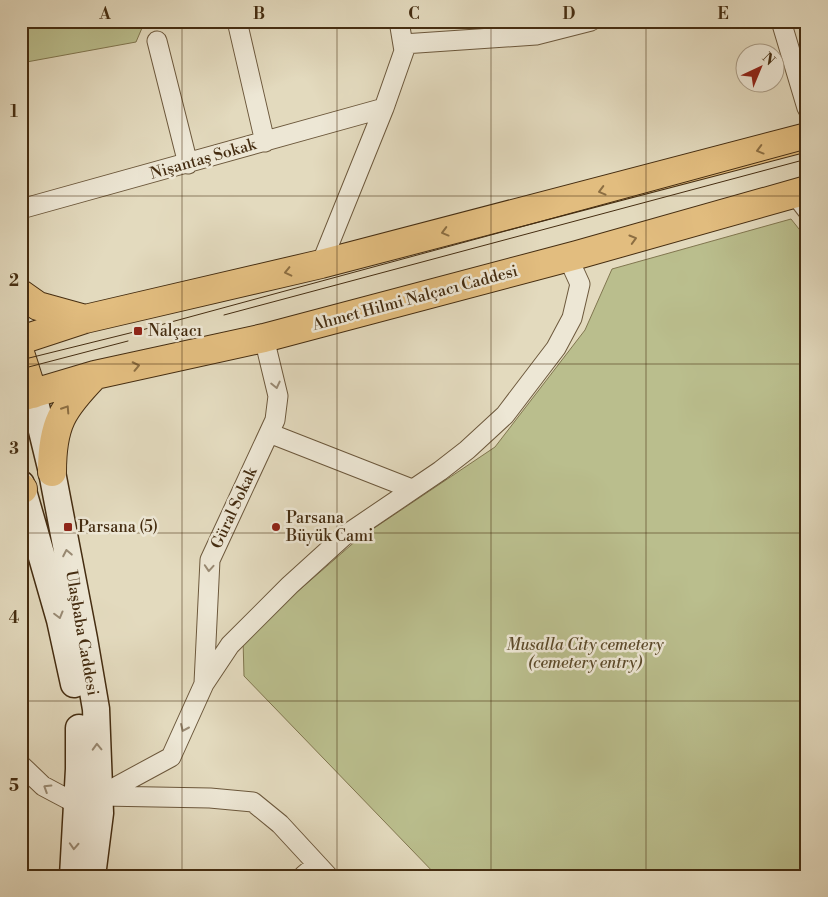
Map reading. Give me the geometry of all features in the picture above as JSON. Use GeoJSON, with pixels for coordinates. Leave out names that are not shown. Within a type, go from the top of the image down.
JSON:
{"type":"FeatureCollection","features":[{"type":"Feature","properties":{"kind":"main road"},"geometry":{"type":"LineString","coordinates":[[21,340],[85,320],[322,264],[807,137]]}},
{"type":"Feature","properties":{"kind":"main road","name":"Ahmet Hilmi Nalçacı Caddesi"},"geometry":{"type":"LineString","coordinates":[[27,395],[95,375],[264,338],[577,255],[802,198]]}},
{"type":"Feature","properties":{"kind":"main road"},"geometry":{"type":"LineString","coordinates":[[21,294],[38,306],[85,320]]}},
{"type":"Feature","properties":{"kind":"main road"},"geometry":{"type":"LineString","coordinates":[[21,356],[27,395]]}},
{"type":"Feature","properties":{"kind":"main road"},"geometry":{"type":"LineString","coordinates":[[52,472],[54,433],[61,417],[71,402],[95,375]]}},
{"type":"Feature","properties":{"kind":"main road","name":"Ulaşbaba Caddesi"},"geometry":{"type":"LineString","coordinates":[[27,395],[52,472],[96,709],[88,800],[73,876]]}},
{"type":"Feature","properties":{"kind":"main road","name":"Ulaşbaba Caddesi"},"geometry":{"type":"LineString","coordinates":[[22,487],[60,620],[74,680],[79,735],[79,769],[88,800],[100,813],[92,876]]}},
{"type":"Feature","properties":{"kind":"street"},"geometry":{"type":"LineString","coordinates":[[237,21],[265,142]]}},
{"type":"Feature","properties":{"kind":"street"},"geometry":{"type":"LineString","coordinates":[[322,264],[384,108],[404,51],[399,21]]}},
{"type":"Feature","properties":{"kind":"street"},"geometry":{"type":"LineString","coordinates":[[403,44],[536,35],[591,21]]}},
{"type":"Feature","properties":{"kind":"street"},"geometry":{"type":"LineString","coordinates":[[781,21],[807,108]]}},
{"type":"Feature","properties":{"kind":"street"},"geometry":{"type":"LineString","coordinates":[[157,41],[188,164]]}},
{"type":"Feature","properties":{"kind":"street","name":"Nişantaş Sokak"},"geometry":{"type":"LineString","coordinates":[[21,209],[384,108]]}},
{"type":"Feature","properties":{"kind":"street"},"geometry":{"type":"LineString","coordinates":[[88,800],[171,757],[204,684],[230,645],[344,536],[467,450],[505,415],[556,348],[572,318],[580,284],[570,262],[577,255]]}},
{"type":"Feature","properties":{"kind":"street","name":"Güral Sokak"},"geometry":{"type":"LineString","coordinates":[[204,684],[210,560],[275,420],[278,396],[264,338]]}},
{"type":"Feature","properties":{"kind":"street"},"geometry":{"type":"LineString","coordinates":[[269,433],[412,489]]}},
{"type":"Feature","properties":{"kind":"street"},"geometry":{"type":"LineString","coordinates":[[21,766],[43,786],[88,800],[210,798],[253,802],[280,824],[316,872]]}},
{"type":"Feature","properties":{"kind":"green space"},"geometry":{"type":"Polygon","coordinates":[[[21,21],[145,21],[136,42],[21,63],[21,21]]]}},
{"type":"Feature","properties":{"kind":"green space","name":"Musalla City cemetery (cemetery entry)"},"geometry":{"type":"Polygon","coordinates":[[[791,219],[807,239],[807,876],[437,876],[244,676],[243,639],[358,539],[495,447],[585,330],[612,269],[791,219]]]}},
{"type":"Feature","properties":{"kind":"tram line"},"geometry":{"type":"LineString","coordinates":[[21,360],[138,331],[807,149]]}},
{"type":"Feature","properties":{"kind":"tram line"},"geometry":{"type":"LineString","coordinates":[[224,315],[807,159]]}},
{"type":"Feature","properties":{"kind":"tram line"},"geometry":{"type":"LineString","coordinates":[[21,369],[128,341]]}},
{"type":"Feature","properties":{"kind":"place","name":"Nalçacı"},"geometry":{"type":"Point","coordinates":[138,331]}},
{"type":"Feature","properties":{"kind":"place","name":"Parsana (5)"},"geometry":{"type":"Point","coordinates":[68,527]}},
{"type":"Feature","properties":{"kind":"place","name":"Parsana Büyük Cami"},"geometry":{"type":"Point","coordinates":[276,527]}}]}
